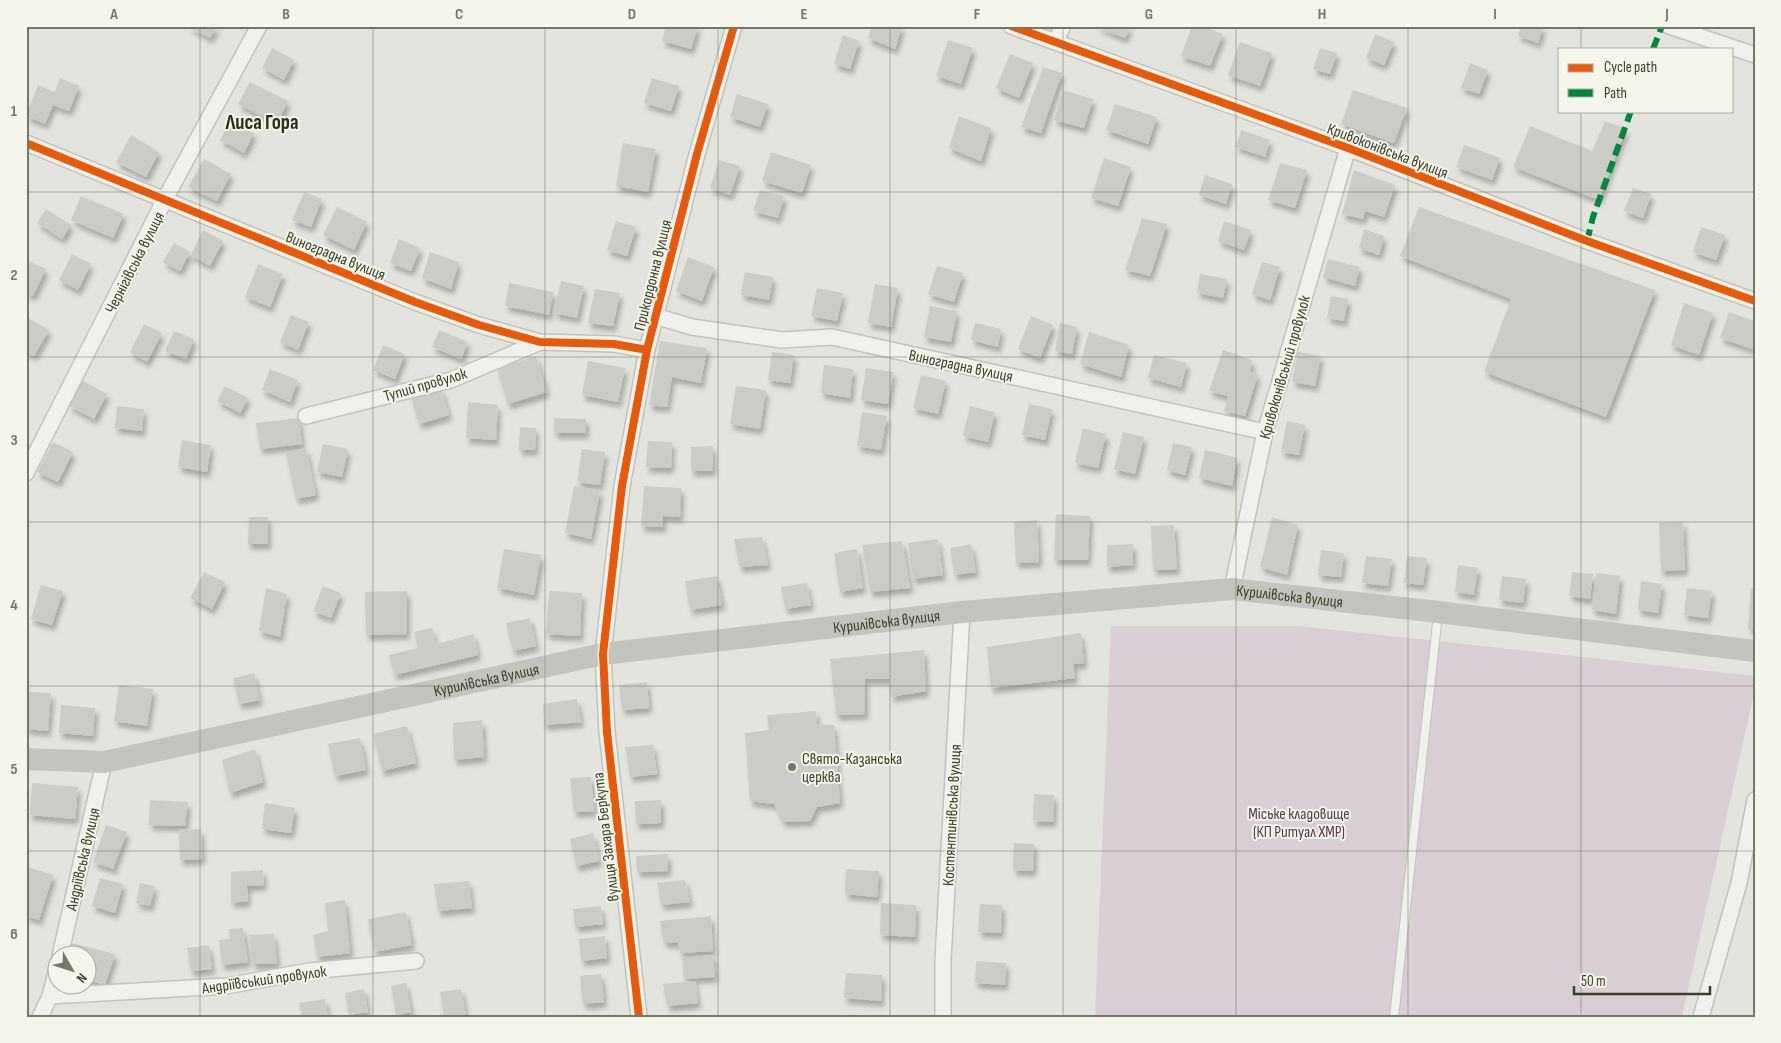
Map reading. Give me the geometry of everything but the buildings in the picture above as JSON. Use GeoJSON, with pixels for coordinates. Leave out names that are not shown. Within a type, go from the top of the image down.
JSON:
{"type":"FeatureCollection","features":[{"type":"Feature","properties":{"kind":"main road","name":"Курилівська вулиця"},"geometry":{"type":"LineString","coordinates":[[26,759],[104,762],[603,654],[962,612],[1232,589],[1755,651]]}},
{"type":"Feature","properties":{"kind":"street","name":"Чернігівська вулиця"},"geometry":{"type":"LineString","coordinates":[[26,473],[165,199],[259,26]]}},
{"type":"Feature","properties":{"kind":"street","name":"Прикордонна вулиця"},"geometry":{"type":"LineString","coordinates":[[603,654],[622,486],[647,350],[697,154],[734,26]]}},
{"type":"Feature","properties":{"kind":"street","name":"Кривоконівська вулиця"},"geometry":{"type":"LineString","coordinates":[[1011,26],[1348,148],[1587,241],[1755,301]]}},
{"type":"Feature","properties":{"kind":"street"},"geometry":{"type":"LineString","coordinates":[[1055,42],[1063,26]]}},
{"type":"Feature","properties":{"kind":"street"},"geometry":{"type":"LineString","coordinates":[[1669,26],[1755,55]]}},
{"type":"Feature","properties":{"kind":"street","name":"Виноградна вулиця"},"geometry":{"type":"LineString","coordinates":[[26,143],[415,302],[479,325],[540,342],[614,344],[647,350]]}},
{"type":"Feature","properties":{"kind":"street","name":"Кривоконівський провулок"},"geometry":{"type":"LineString","coordinates":[[1232,589],[1265,432],[1348,148]]}},
{"type":"Feature","properties":{"kind":"street","name":"Виноградна вулиця"},"geometry":{"type":"LineString","coordinates":[[655,316],[692,327],[782,340],[832,337],[1265,432]]}},
{"type":"Feature","properties":{"kind":"street","name":"Тупий провулок"},"geometry":{"type":"LineString","coordinates":[[306,416],[451,380],[540,342]]}},
{"type":"Feature","properties":{"kind":"street","name":"Костянтинівська вулиця"},"geometry":{"type":"LineString","coordinates":[[943,1017],[943,960],[962,612]]}},
{"type":"Feature","properties":{"kind":"street","name":"вулиця Захара Беркута"},"geometry":{"type":"LineString","coordinates":[[603,654],[607,732],[639,1017]]}},
{"type":"Feature","properties":{"kind":"street","name":"Андріївська вулиця"},"geometry":{"type":"LineString","coordinates":[[62,946],[104,762]]}},
{"type":"Feature","properties":{"kind":"street"},"geometry":{"type":"LineString","coordinates":[[1701,1017],[1739,883],[1755,800]]}},
{"type":"Feature","properties":{"kind":"street","name":"Андріївський провулок"},"geometry":{"type":"LineString","coordinates":[[98,993],[226,986],[309,971],[416,961]]}},
{"type":"Feature","properties":{"kind":"street"},"geometry":{"type":"LineString","coordinates":[[40,1017],[50,996]]}},
{"type":"Feature","properties":{"kind":"lane"},"geometry":{"type":"LineString","coordinates":[[1394,1017],[1438,612]]}},
{"type":"Feature","properties":{"kind":"green space","name":"Міське кладовище (КП Ритуал ХМР)"},"geometry":{"type":"Polygon","coordinates":[[[1111,626],[1300,626],[1755,676],[1755,689],[1682,1017],[1095,1017],[1111,626]]]}},
{"type":"Feature","properties":{"kind":"marked path"},"geometry":{"type":"LineString","coordinates":[[1653,48],[1662,26]]}},
{"type":"Feature","properties":{"kind":"marked path"},"geometry":{"type":"LineString","coordinates":[[1587,241],[1593,217],[1631,112]]}},
{"type":"Feature","properties":{"kind":"cycle path"},"geometry":{"type":"LineString","coordinates":[[639,1017],[607,732],[603,654],[622,486],[647,350],[697,154],[734,26]]}},
{"type":"Feature","properties":{"kind":"cycle path"},"geometry":{"type":"LineString","coordinates":[[1011,26],[1348,148],[1587,241],[1755,301]]}},
{"type":"Feature","properties":{"kind":"cycle path"},"geometry":{"type":"LineString","coordinates":[[26,143],[415,302],[479,325],[540,342],[614,344],[647,350]]}},
{"type":"Feature","properties":{"kind":"place","name":"Свято-Казанська церква"},"geometry":{"type":"Point","coordinates":[792,767]}},
{"type":"Feature","properties":{"kind":"district","name":"Лиса Гора"},"geometry":{"type":"Point","coordinates":[262,122]}}]}
